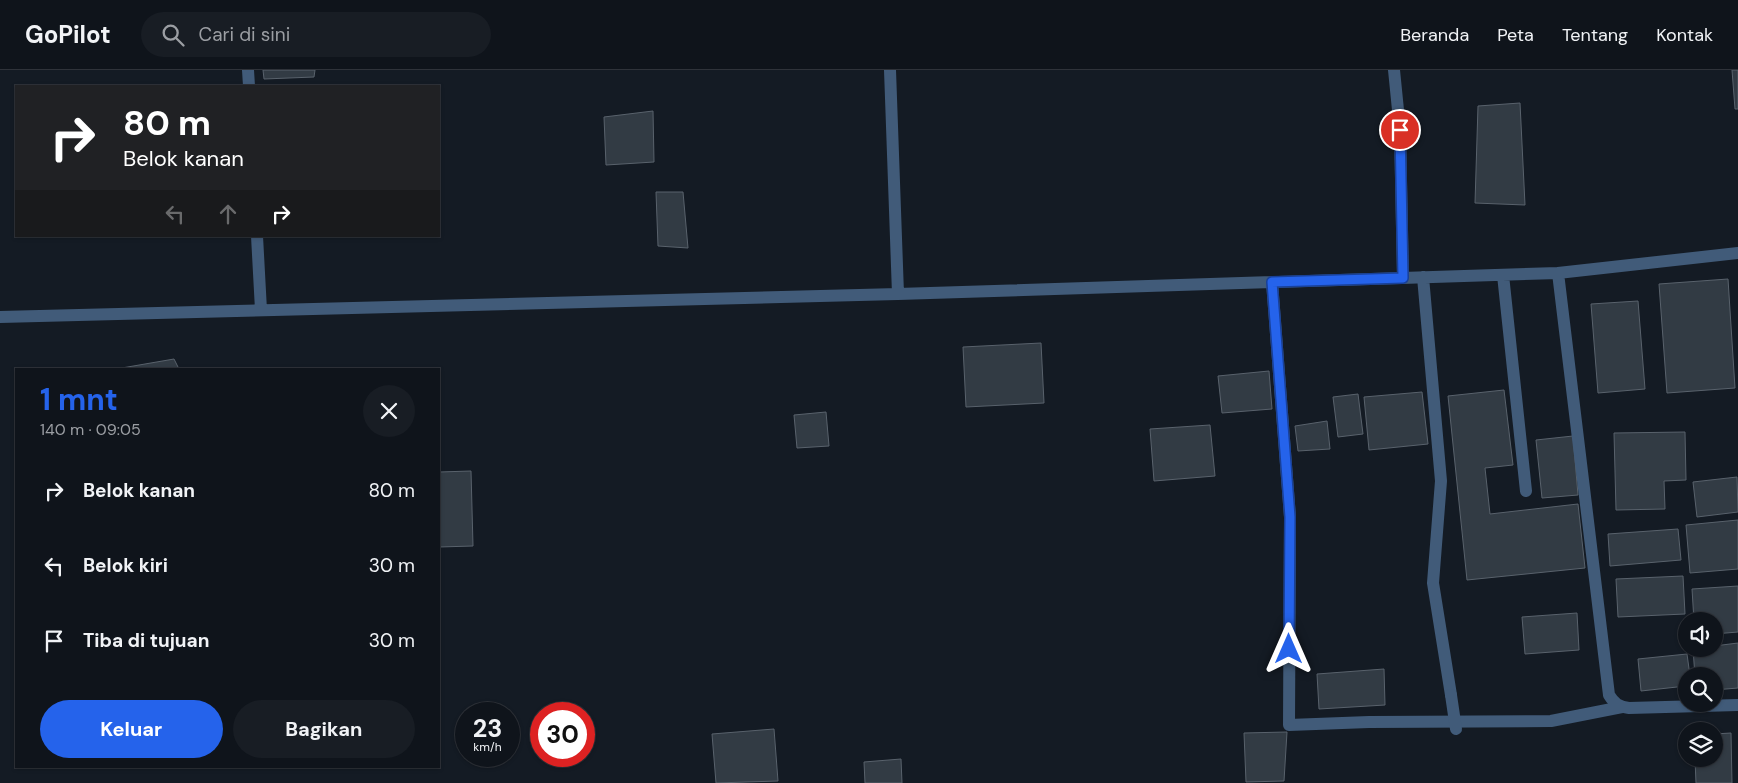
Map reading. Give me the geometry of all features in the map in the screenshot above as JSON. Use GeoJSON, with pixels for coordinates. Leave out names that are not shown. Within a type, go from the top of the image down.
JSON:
{"type":"FeatureCollection","features":[{"type":"Feature","properties":{"kind":"street"},"geometry":{"type":"LineString","coordinates":[[248,70],[249,85]]}},
{"type":"Feature","properties":{"kind":"street"},"geometry":{"type":"LineString","coordinates":[[890,70],[898,294]]}},
{"type":"Feature","properties":{"kind":"street"},"geometry":{"type":"LineString","coordinates":[[1394,70],[1400,130],[1403,278]]}},
{"type":"Feature","properties":{"kind":"street"},"geometry":{"type":"LineString","coordinates":[[257,237],[261,310]]}},
{"type":"Feature","properties":{"kind":"street"},"geometry":{"type":"LineString","coordinates":[[0,317],[898,294],[1558,273],[1738,253]]}},
{"type":"Feature","properties":{"kind":"street"},"geometry":{"type":"LineString","coordinates":[[1558,273],[1609,695],[1613,702],[1628,708],[1738,705]]}},
{"type":"Feature","properties":{"kind":"street"},"geometry":{"type":"LineString","coordinates":[[1502,275],[1526,491]]}},
{"type":"Feature","properties":{"kind":"street"},"geometry":{"type":"LineString","coordinates":[[1423,277],[1442,481],[1433,584],[1456,729]]}},
{"type":"Feature","properties":{"kind":"street"},"geometry":{"type":"LineString","coordinates":[[1272,282],[1290,517],[1289,724],[1551,721],[1622,707]]}},
{"type":"Feature","properties":{"kind":"building"},"geometry":{"type":"Polygon","coordinates":[[[263,70],[315,70],[314,77],[264,79],[263,70]]]}},
{"type":"Feature","properties":{"kind":"building"},"geometry":{"type":"Polygon","coordinates":[[[1732,70],[1738,70],[1738,109],[1735,109],[1732,70]]]}},
{"type":"Feature","properties":{"kind":"building"},"geometry":{"type":"Polygon","coordinates":[[[1520,103],[1525,205],[1475,203],[1478,106],[1520,103]]]}},
{"type":"Feature","properties":{"kind":"building"},"geometry":{"type":"Polygon","coordinates":[[[653,111],[654,162],[606,165],[604,117],[653,111]]]}},
{"type":"Feature","properties":{"kind":"building"},"geometry":{"type":"Polygon","coordinates":[[[656,192],[683,192],[688,248],[658,246],[656,192]]]}},
{"type":"Feature","properties":{"kind":"building"},"geometry":{"type":"Polygon","coordinates":[[[1728,279],[1735,388],[1667,393],[1659,284],[1728,279]]]}},
{"type":"Feature","properties":{"kind":"building"},"geometry":{"type":"Polygon","coordinates":[[[1638,301],[1645,389],[1598,393],[1591,304],[1638,301]]]}},
{"type":"Feature","properties":{"kind":"building"},"geometry":{"type":"Polygon","coordinates":[[[1041,343],[1044,403],[966,407],[963,347],[1041,343]]]}},
{"type":"Feature","properties":{"kind":"building"},"geometry":{"type":"Polygon","coordinates":[[[174,359],[178,368],[122,368],[174,359]]]}},
{"type":"Feature","properties":{"kind":"building"},"geometry":{"type":"Polygon","coordinates":[[[1269,371],[1272,409],[1222,413],[1218,376],[1269,371]]]}},
{"type":"Feature","properties":{"kind":"building"},"geometry":{"type":"Polygon","coordinates":[[[1504,390],[1513,465],[1485,468],[1490,514],[1578,504],[1585,568],[1467,580],[1448,396],[1504,390]]]}},
{"type":"Feature","properties":{"kind":"building"},"geometry":{"type":"Polygon","coordinates":[[[1422,392],[1428,444],[1369,450],[1364,397],[1422,392]]]}},
{"type":"Feature","properties":{"kind":"building"},"geometry":{"type":"Polygon","coordinates":[[[1358,394],[1363,434],[1338,437],[1333,397],[1358,394]]]}},
{"type":"Feature","properties":{"kind":"building"},"geometry":{"type":"Polygon","coordinates":[[[826,412],[829,446],[797,448],[794,415],[826,412]]]}},
{"type":"Feature","properties":{"kind":"building"},"geometry":{"type":"Polygon","coordinates":[[[1327,421],[1330,449],[1298,451],[1295,426],[1327,421]]]}},
{"type":"Feature","properties":{"kind":"building"},"geometry":{"type":"Polygon","coordinates":[[[1210,425],[1215,476],[1154,481],[1150,429],[1210,425]]]}},
{"type":"Feature","properties":{"kind":"building"},"geometry":{"type":"Polygon","coordinates":[[[1685,432],[1686,480],[1664,481],[1665,509],[1616,510],[1614,433],[1685,432]]]}},
{"type":"Feature","properties":{"kind":"building"},"geometry":{"type":"Polygon","coordinates":[[[1573,436],[1578,495],[1542,498],[1536,440],[1573,436]]]}},
{"type":"Feature","properties":{"kind":"building"},"geometry":{"type":"Polygon","coordinates":[[[471,471],[473,546],[440,547],[440,472],[471,471]]]}},
{"type":"Feature","properties":{"kind":"building"},"geometry":{"type":"Polygon","coordinates":[[[1737,477],[1738,512],[1697,517],[1693,482],[1737,477]]]}},
{"type":"Feature","properties":{"kind":"building"},"geometry":{"type":"Polygon","coordinates":[[[1738,520],[1738,569],[1690,573],[1686,525],[1738,520]]]}},
{"type":"Feature","properties":{"kind":"building"},"geometry":{"type":"Polygon","coordinates":[[[1678,529],[1681,560],[1610,566],[1608,534],[1678,529]]]}},
{"type":"Feature","properties":{"kind":"building"},"geometry":{"type":"Polygon","coordinates":[[[1683,576],[1685,612],[1678,612],[1678,614],[1618,617],[1616,579],[1683,576]]]}},
{"type":"Feature","properties":{"kind":"building"},"geometry":{"type":"Polygon","coordinates":[[[1738,586],[1738,632],[1723,633],[1723,612],[1693,612],[1692,589],[1738,586]]]}},
{"type":"Feature","properties":{"kind":"building"},"geometry":{"type":"Polygon","coordinates":[[[1577,613],[1579,650],[1525,654],[1522,617],[1577,613]]]}},
{"type":"Feature","properties":{"kind":"building"},"geometry":{"type":"Polygon","coordinates":[[[1738,643],[1738,688],[1723,689],[1723,667],[1694,667],[1694,657],[1723,657],[1723,645],[1738,643]]]}},
{"type":"Feature","properties":{"kind":"building"},"geometry":{"type":"Polygon","coordinates":[[[1678,655],[1678,657],[1687,657],[1689,667],[1678,667],[1678,687],[1641,691],[1638,659],[1678,655]]]}},
{"type":"Feature","properties":{"kind":"building"},"geometry":{"type":"Polygon","coordinates":[[[1384,669],[1385,705],[1319,709],[1317,674],[1384,669]]]}},
{"type":"Feature","properties":{"kind":"building"},"geometry":{"type":"Polygon","coordinates":[[[774,729],[778,781],[716,783],[712,734],[774,729]]]}},
{"type":"Feature","properties":{"kind":"building"},"geometry":{"type":"Polygon","coordinates":[[[1287,732],[1284,781],[1246,782],[1244,733],[1287,732]]]}},
{"type":"Feature","properties":{"kind":"building"},"geometry":{"type":"Polygon","coordinates":[[[1723,733],[1731,733],[1732,783],[1696,783],[1695,767],[1723,767],[1723,733]]]}},
{"type":"Feature","properties":{"kind":"building"},"geometry":{"type":"Polygon","coordinates":[[[901,759],[902,783],[865,783],[864,762],[901,759]]]}},
{"type":"Feature","properties":{"kind":"route"},"geometry":{"type":"LineString","coordinates":[[1289,649],[1290,517],[1272,282],[1403,278],[1400,130]]}}]}
